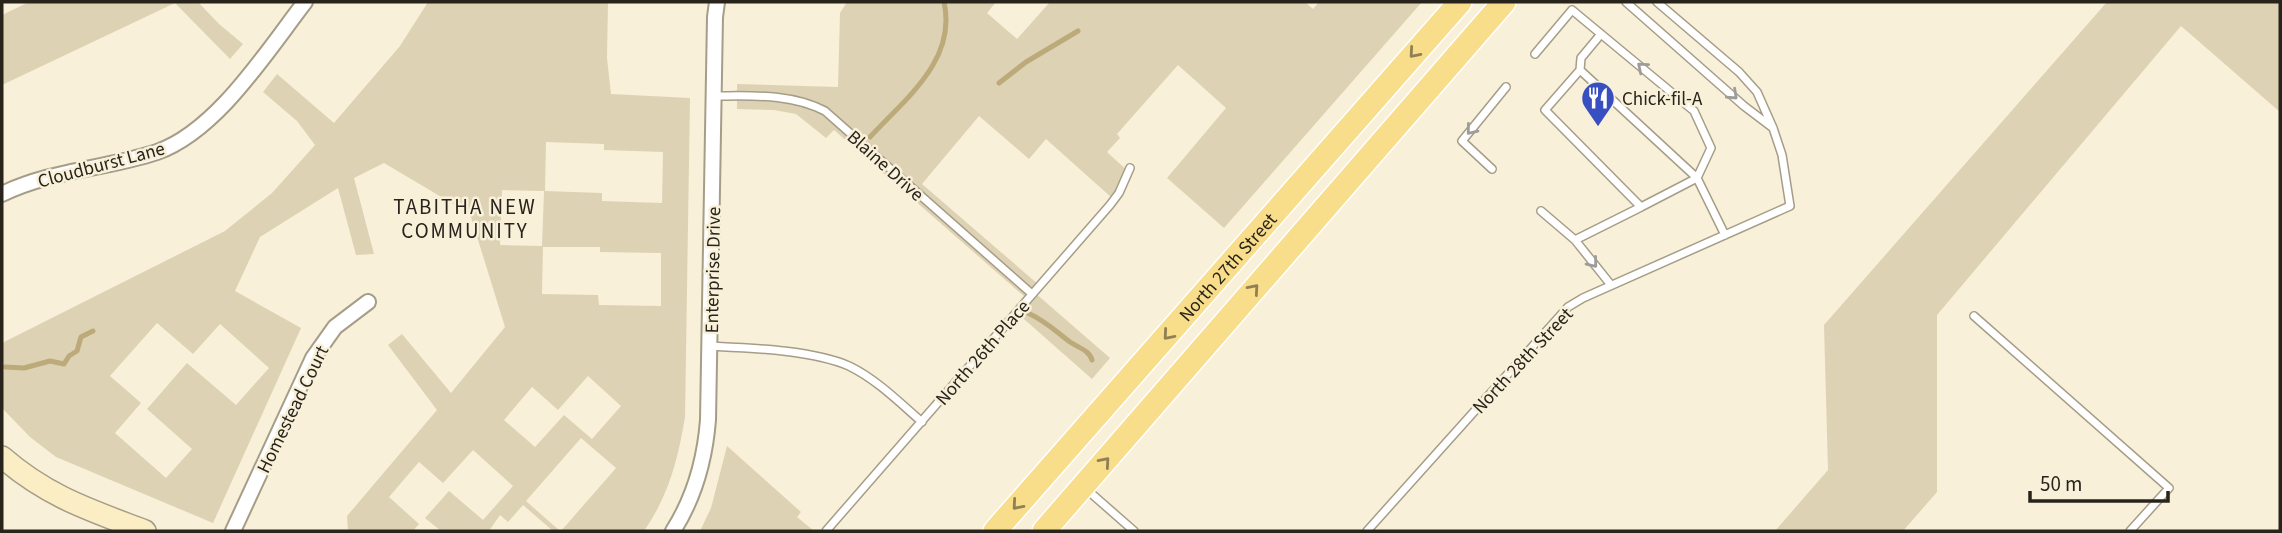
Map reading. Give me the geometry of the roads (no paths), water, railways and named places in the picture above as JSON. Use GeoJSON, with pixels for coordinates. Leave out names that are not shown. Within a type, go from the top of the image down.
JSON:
{"type":"FeatureCollection","features":[{"type":"Feature","properties":{"kind":"main road","name":"North 27th Street"},"geometry":{"type":"LineString","coordinates":[[995,531],[1460,2]]}},
{"type":"Feature","properties":{"kind":"main road","name":"North 27th Street"},"geometry":{"type":"LineString","coordinates":[[1044,531],[1504,2]]}},
{"type":"Feature","properties":{"kind":"street","name":"Cloudburst Lane"},"geometry":{"type":"LineString","coordinates":[[2,194],[37,180],[153,153],[184,139],[206,123],[225,104],[306,2]]}},
{"type":"Feature","properties":{"kind":"street","name":"Enterprise Drive"},"geometry":{"type":"LineString","coordinates":[[673,531],[690,498],[707,435],[718,2]]}},
{"type":"Feature","properties":{"kind":"street","name":"Homestead Court"},"geometry":{"type":"LineString","coordinates":[[233,531],[313,358],[335,327],[368,302]]}},
{"type":"Feature","properties":{"kind":"street"},"geometry":{"type":"LineString","coordinates":[[2,457],[45,490],[101,524],[145,531]]}},
{"type":"Feature","properties":{"kind":"lane"},"geometry":{"type":"LineString","coordinates":[[1626,2],[1744,106],[1773,128]]}},
{"type":"Feature","properties":{"kind":"lane"},"geometry":{"type":"LineString","coordinates":[[1657,2],[1739,72],[1757,92],[1773,128]]}},
{"type":"Feature","properties":{"kind":"lane"},"geometry":{"type":"LineString","coordinates":[[1535,54],[1572,10],[1694,111],[1711,148],[1696,178],[1575,240]]}},
{"type":"Feature","properties":{"kind":"lane"},"geometry":{"type":"LineString","coordinates":[[1601,34],[1581,58],[1580,70],[1545,110],[1641,207]]}},
{"type":"Feature","properties":{"kind":"lane"},"geometry":{"type":"LineString","coordinates":[[1580,70],[1696,178],[1725,235]]}},
{"type":"Feature","properties":{"kind":"lane"},"geometry":{"type":"LineString","coordinates":[[1492,169],[1462,141],[1506,87]]}},
{"type":"Feature","properties":{"kind":"lane","name":"Blaine Drive"},"geometry":{"type":"LineString","coordinates":[[714,96],[789,99],[808,103],[825,111],[1032,294]]}},
{"type":"Feature","properties":{"kind":"lane","name":"North 28th Street"},"geometry":{"type":"LineString","coordinates":[[1367,531],[1568,307],[1611,285],[1790,206],[1782,155],[1773,128]]}},
{"type":"Feature","properties":{"kind":"lane","name":"North 26th Place"},"geometry":{"type":"LineString","coordinates":[[826,531],[1115,198],[1130,168]]}},
{"type":"Feature","properties":{"kind":"lane"},"geometry":{"type":"LineString","coordinates":[[1541,211],[1575,240],[1611,285]]}},
{"type":"Feature","properties":{"kind":"lane"},"geometry":{"type":"LineString","coordinates":[[1975,316],[2169,488],[2130,531]]}},
{"type":"Feature","properties":{"kind":"lane"},"geometry":{"type":"LineString","coordinates":[[710,346],[805,355],[838,362],[872,380],[922,422]]}},
{"type":"Feature","properties":{"kind":"lane"},"geometry":{"type":"LineString","coordinates":[[1084,487],[1134,531]]}},
{"type":"Feature","properties":{"kind":"waterway"},"geometry":{"type":"LineString","coordinates":[[870,137],[913,92],[936,60],[946,23],[944,2]]}},
{"type":"Feature","properties":{"kind":"waterway"},"geometry":{"type":"LineString","coordinates":[[999,83],[1026,62],[1078,31]]}},
{"type":"Feature","properties":{"kind":"waterway"},"geometry":{"type":"LineString","coordinates":[[1028,313],[1086,351],[1092,360]]}},
{"type":"Feature","properties":{"kind":"waterway"},"geometry":{"type":"LineString","coordinates":[[5,367],[24,368],[50,361],[64,364],[69,356],[77,351],[81,337],[93,331]]}},
{"type":"Feature","properties":{"kind":"place","name":"Chick-fil-A"},"geometry":{"type":"Point","coordinates":[1598,128]}},
{"type":"Feature","properties":{"kind":"district","name":"TABITHA NEW COMMUNITY"},"geometry":{"type":"Point","coordinates":[465,219]}}]}
